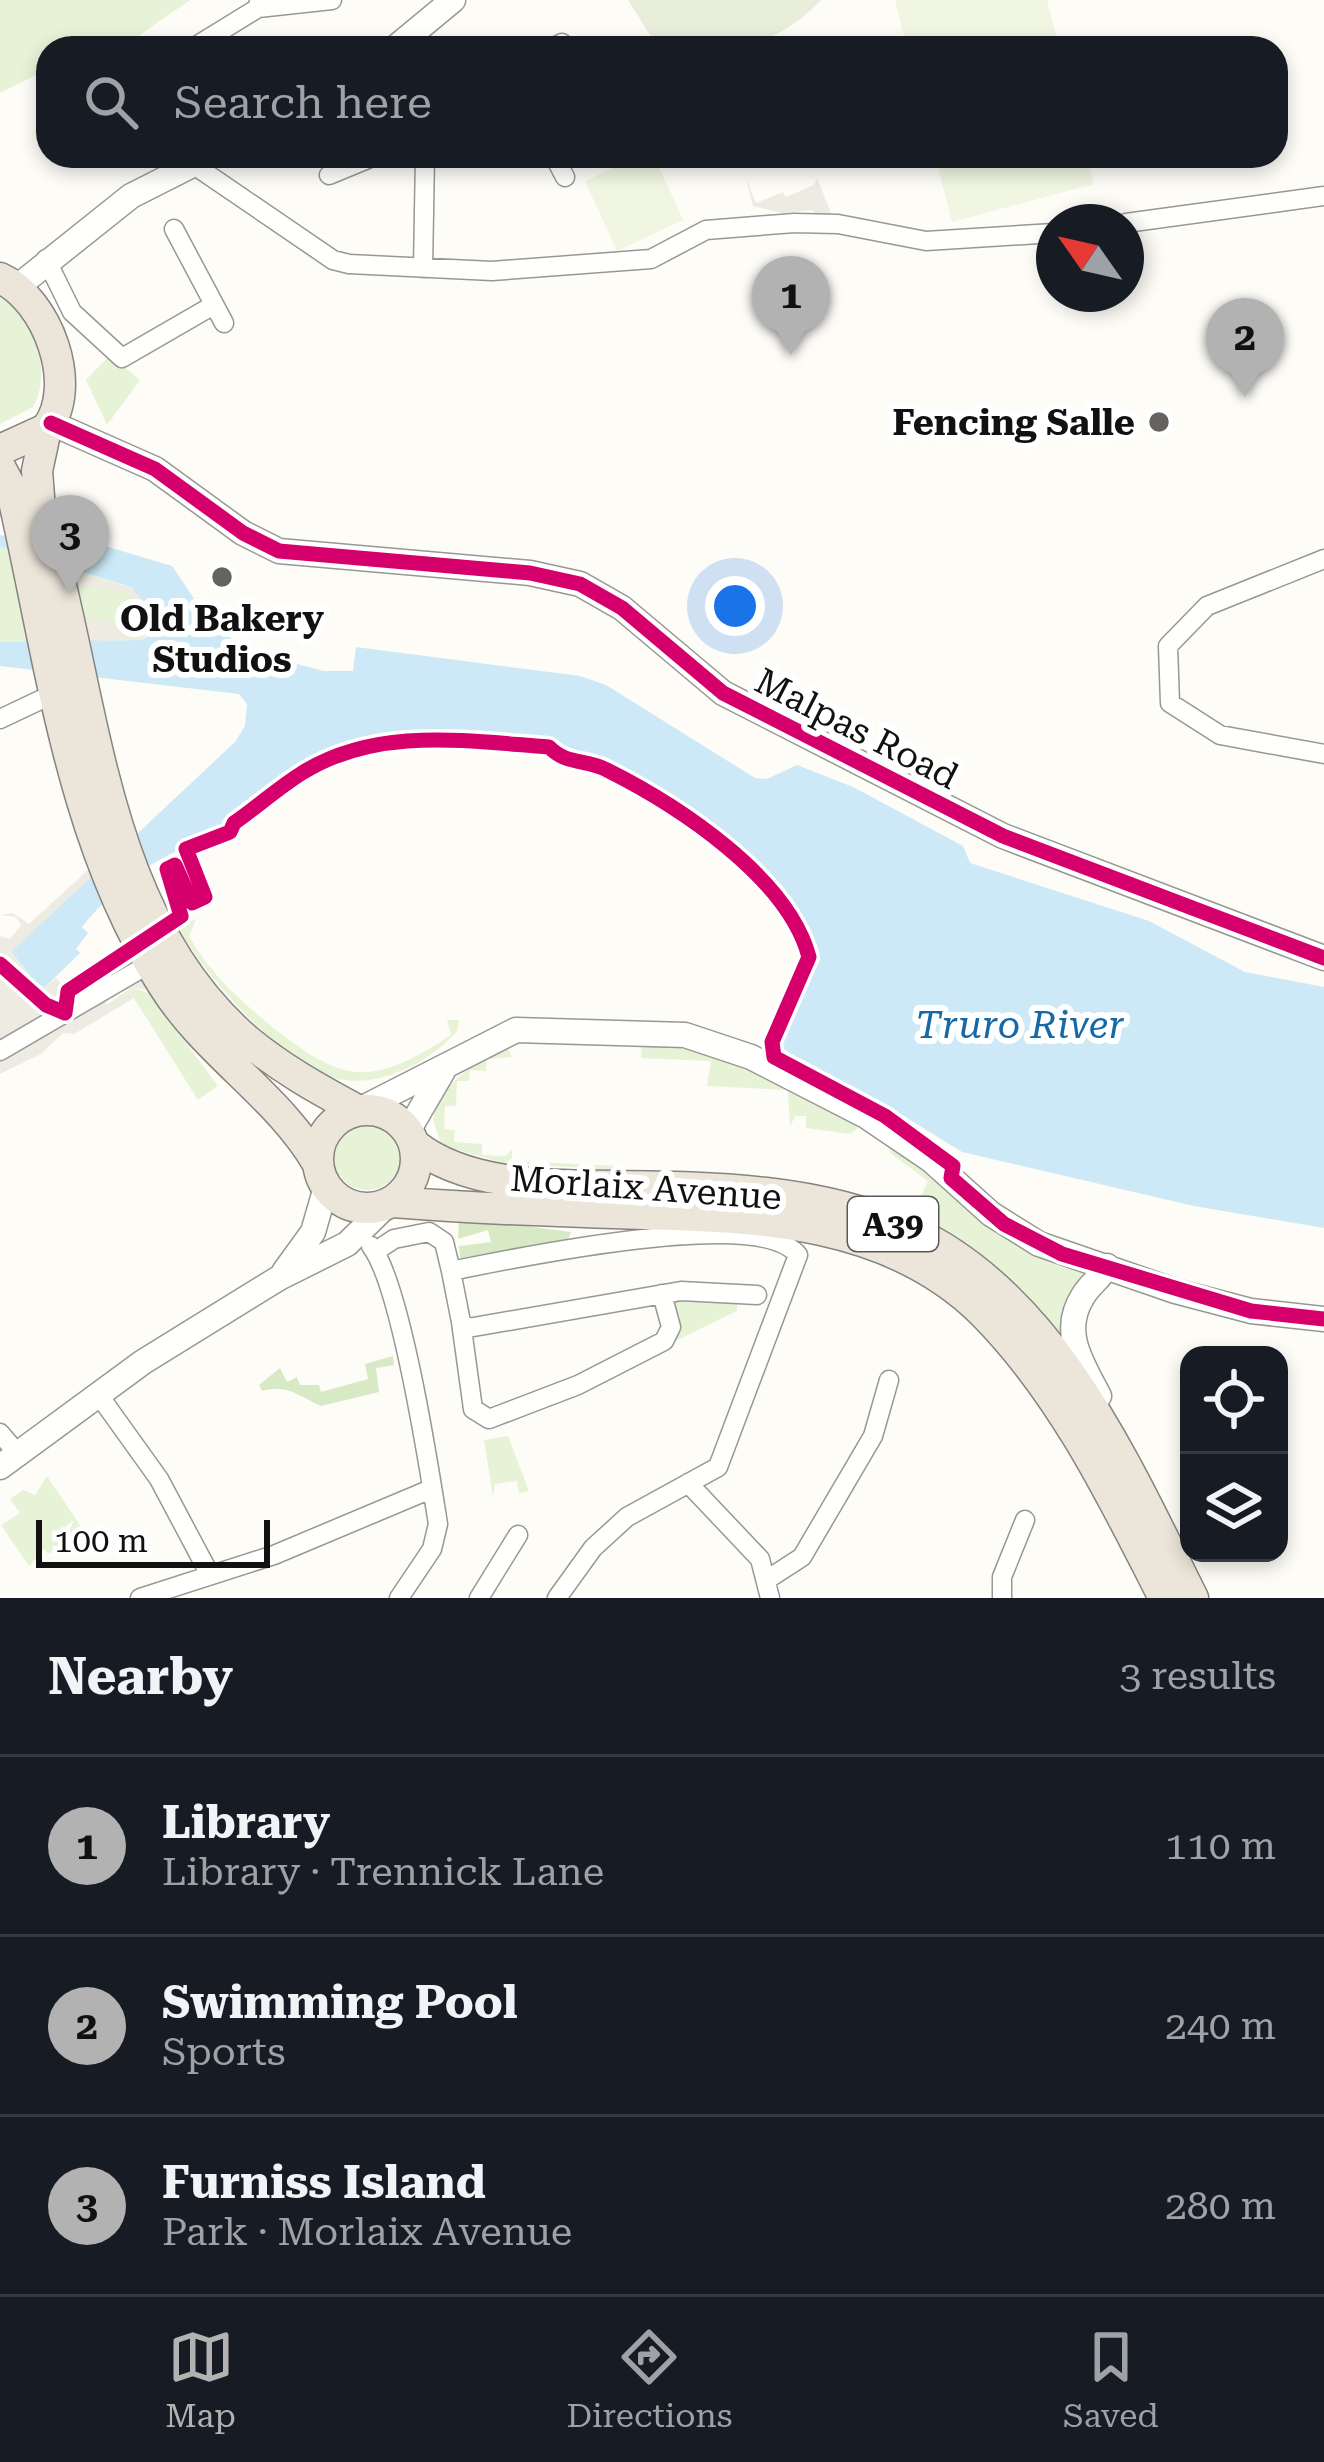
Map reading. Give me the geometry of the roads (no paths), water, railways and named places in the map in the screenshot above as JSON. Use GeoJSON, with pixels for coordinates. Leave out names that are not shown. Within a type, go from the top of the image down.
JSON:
{"type":"FeatureCollection","features":[{"type":"Feature","properties":{"kind":"highway"},"geometry":{"type":"LineString","coordinates":[[0,450],[49,426],[59,388],[51,340],[8,282]]}},
{"type":"Feature","properties":{"kind":"highway","name":"A39"},"geometry":{"type":"LineString","coordinates":[[29,513],[49,426]]}},
{"type":"Feature","properties":{"kind":"highway","name":"A39"},"geometry":{"type":"LineString","coordinates":[[0,467],[29,513],[63,687],[149,964],[209,1046],[293,1124],[322,1187],[350,1205],[391,1202]]}},
{"type":"Feature","properties":{"kind":"highway","name":"A39"},"geometry":{"type":"LineString","coordinates":[[129,892],[224,1016],[287,1071],[359,1110],[382,1111],[412,1138]]}},
{"type":"Feature","properties":{"kind":"highway"},"geometry":{"type":"LineString","coordinates":[[322,1187],[327,1130],[359,1110]]}},
{"type":"Feature","properties":{"kind":"highway"},"geometry":{"type":"LineString","coordinates":[[391,1202],[412,1181],[412,1138]]}},
{"type":"Feature","properties":{"kind":"highway","name":"Morlaix Avenue"},"geometry":{"type":"LineString","coordinates":[[412,1138],[458,1168],[516,1180],[748,1190],[855,1211],[908,1229],[971,1267],[1030,1325],[1090,1407],[1193,1598]]}},
{"type":"Feature","properties":{"kind":"highway","name":"Morlaix Avenue"},"geometry":{"type":"LineString","coordinates":[[391,1202],[788,1223],[868,1243],[919,1265],[980,1310],[1036,1375],[1092,1463],[1164,1598]]}},
{"type":"Feature","properties":{"kind":"street"},"geometry":{"type":"LineString","coordinates":[[211,36],[259,4],[332,0]]}},
{"type":"Feature","properties":{"kind":"street"},"geometry":{"type":"LineString","coordinates":[[410,36],[453,0]]}},
{"type":"Feature","properties":{"kind":"street"},"geometry":{"type":"LineString","coordinates":[[8,282],[131,196],[186,168]]}},
{"type":"Feature","properties":{"kind":"street"},"geometry":{"type":"LineString","coordinates":[[212,168],[332,260],[423,268],[491,272],[651,259],[706,230],[794,223],[838,224],[926,241],[1036,234]]}},
{"type":"Feature","properties":{"kind":"street"},"geometry":{"type":"LineString","coordinates":[[329,175],[346,168]]}},
{"type":"Feature","properties":{"kind":"street"},"geometry":{"type":"LineString","coordinates":[[423,268],[424,168]]}},
{"type":"Feature","properties":{"kind":"street"},"geometry":{"type":"LineString","coordinates":[[1144,221],[1324,196]]}},
{"type":"Feature","properties":{"kind":"street"},"geometry":{"type":"LineString","coordinates":[[174,229],[224,323]]}},
{"type":"Feature","properties":{"kind":"street"},"geometry":{"type":"LineString","coordinates":[[46,259],[71,312],[122,358],[212,306]]}},
{"type":"Feature","properties":{"kind":"street","name":"Malpas Road"},"geometry":{"type":"LineString","coordinates":[[49,426],[155,469],[243,532],[279,551],[530,573],[580,584],[622,608],[723,693],[1003,836],[1324,958]]}},
{"type":"Feature","properties":{"kind":"street"},"geometry":{"type":"LineString","coordinates":[[1324,559],[1207,606],[1168,646],[1170,703],[1220,735],[1324,754]]}},
{"type":"Feature","properties":{"kind":"street"},"geometry":{"type":"LineString","coordinates":[[0,719],[63,687]]}},
{"type":"Feature","properties":{"kind":"street"},"geometry":{"type":"LineString","coordinates":[[0,1051],[149,964]]}},
{"type":"Feature","properties":{"kind":"street"},"geometry":{"type":"LineString","coordinates":[[359,1110],[496,1037],[529,1028],[685,1035],[752,1058],[852,1108],[908,1142],[1021,1235],[1251,1311],[1324,1319]]}},
{"type":"Feature","properties":{"kind":"street"},"geometry":{"type":"LineString","coordinates":[[412,1138],[428,1091],[453,1061]]}},
{"type":"Feature","properties":{"kind":"street"},"geometry":{"type":"LineString","coordinates":[[278,1278],[322,1187],[367,1243],[396,1309],[438,1530],[402,1597]]}},
{"type":"Feature","properties":{"kind":"street"},"geometry":{"type":"LineString","coordinates":[[367,1243],[391,1202]]}},
{"type":"Feature","properties":{"kind":"street"},"geometry":{"type":"LineString","coordinates":[[0,1433],[9,1461],[98,1394],[278,1278],[367,1243],[433,1232],[444,1242],[473,1409],[489,1419],[578,1385],[667,1340],[671,1327],[662,1294]]}},
{"type":"Feature","properties":{"kind":"street"},"geometry":{"type":"LineString","coordinates":[[451,1271],[575,1246],[664,1236],[785,1245],[796,1252],[797,1264],[723,1460],[713,1472],[644,1504],[609,1532],[556,1598]]}},
{"type":"Feature","properties":{"kind":"street"},"geometry":{"type":"LineString","coordinates":[[1107,1266],[1078,1305],[1073,1343],[1109,1415],[1133,1483]]}},
{"type":"Feature","properties":{"kind":"street"},"geometry":{"type":"LineString","coordinates":[[461,1322],[471,1328],[662,1294],[757,1294]]}},
{"type":"Feature","properties":{"kind":"street"},"geometry":{"type":"LineString","coordinates":[[688,1483],[753,1550],[769,1588],[802,1557],[863,1455],[889,1380]]}},
{"type":"Feature","properties":{"kind":"street"},"geometry":{"type":"LineString","coordinates":[[98,1394],[159,1479],[210,1575]]}},
{"type":"Feature","properties":{"kind":"street"},"geometry":{"type":"LineString","coordinates":[[866,1395],[885,1402]]}},
{"type":"Feature","properties":{"kind":"street"},"geometry":{"type":"LineString","coordinates":[[140,1598],[274,1555],[431,1489]]}},
{"type":"Feature","properties":{"kind":"street"},"geometry":{"type":"LineString","coordinates":[[1002,1598],[1002,1577],[1025,1520]]}},
{"type":"Feature","properties":{"kind":"street"},"geometry":{"type":"LineString","coordinates":[[479,1598],[518,1535]]}},
{"type":"Feature","properties":{"kind":"water","name":"Truro River"},"geometry":{"type":"Polygon","coordinates":[[[0,535],[65,549],[88,541],[172,566],[207,618],[246,651],[324,671],[353,671],[356,647],[580,676],[606,685],[755,778],[767,779],[797,765],[853,787],[963,846],[970,863],[1149,921],[1245,972],[1324,987],[1324,1228],[1194,1206],[962,1152],[904,1116],[776,1052],[820,960],[784,897],[731,841],[692,811],[613,765],[532,737],[490,731],[403,736],[289,772],[222,821],[224,830],[163,858],[114,893],[82,927],[88,933],[76,949],[80,953],[42,990],[11,952],[235,742],[245,726],[247,704],[239,694],[0,666],[0,642],[142,640],[151,634],[156,616],[131,587],[0,547],[0,535]]]}},
{"type":"Feature","properties":{"kind":"place","name":"Library"},"geometry":{"type":"Point","coordinates":[791,355]}},
{"type":"Feature","properties":{"kind":"place","name":"Swimming Pool"},"geometry":{"type":"Point","coordinates":[1245,397]}},
{"type":"Feature","properties":{"kind":"place","name":"Fencing Salle"},"geometry":{"type":"Point","coordinates":[1159,422]}},
{"type":"Feature","properties":{"kind":"place","name":"Old Bakery Studios"},"geometry":{"type":"Point","coordinates":[222,577]}},
{"type":"Feature","properties":{"kind":"place","name":"Furniss Island"},"geometry":{"type":"Point","coordinates":[70,594]}}]}
